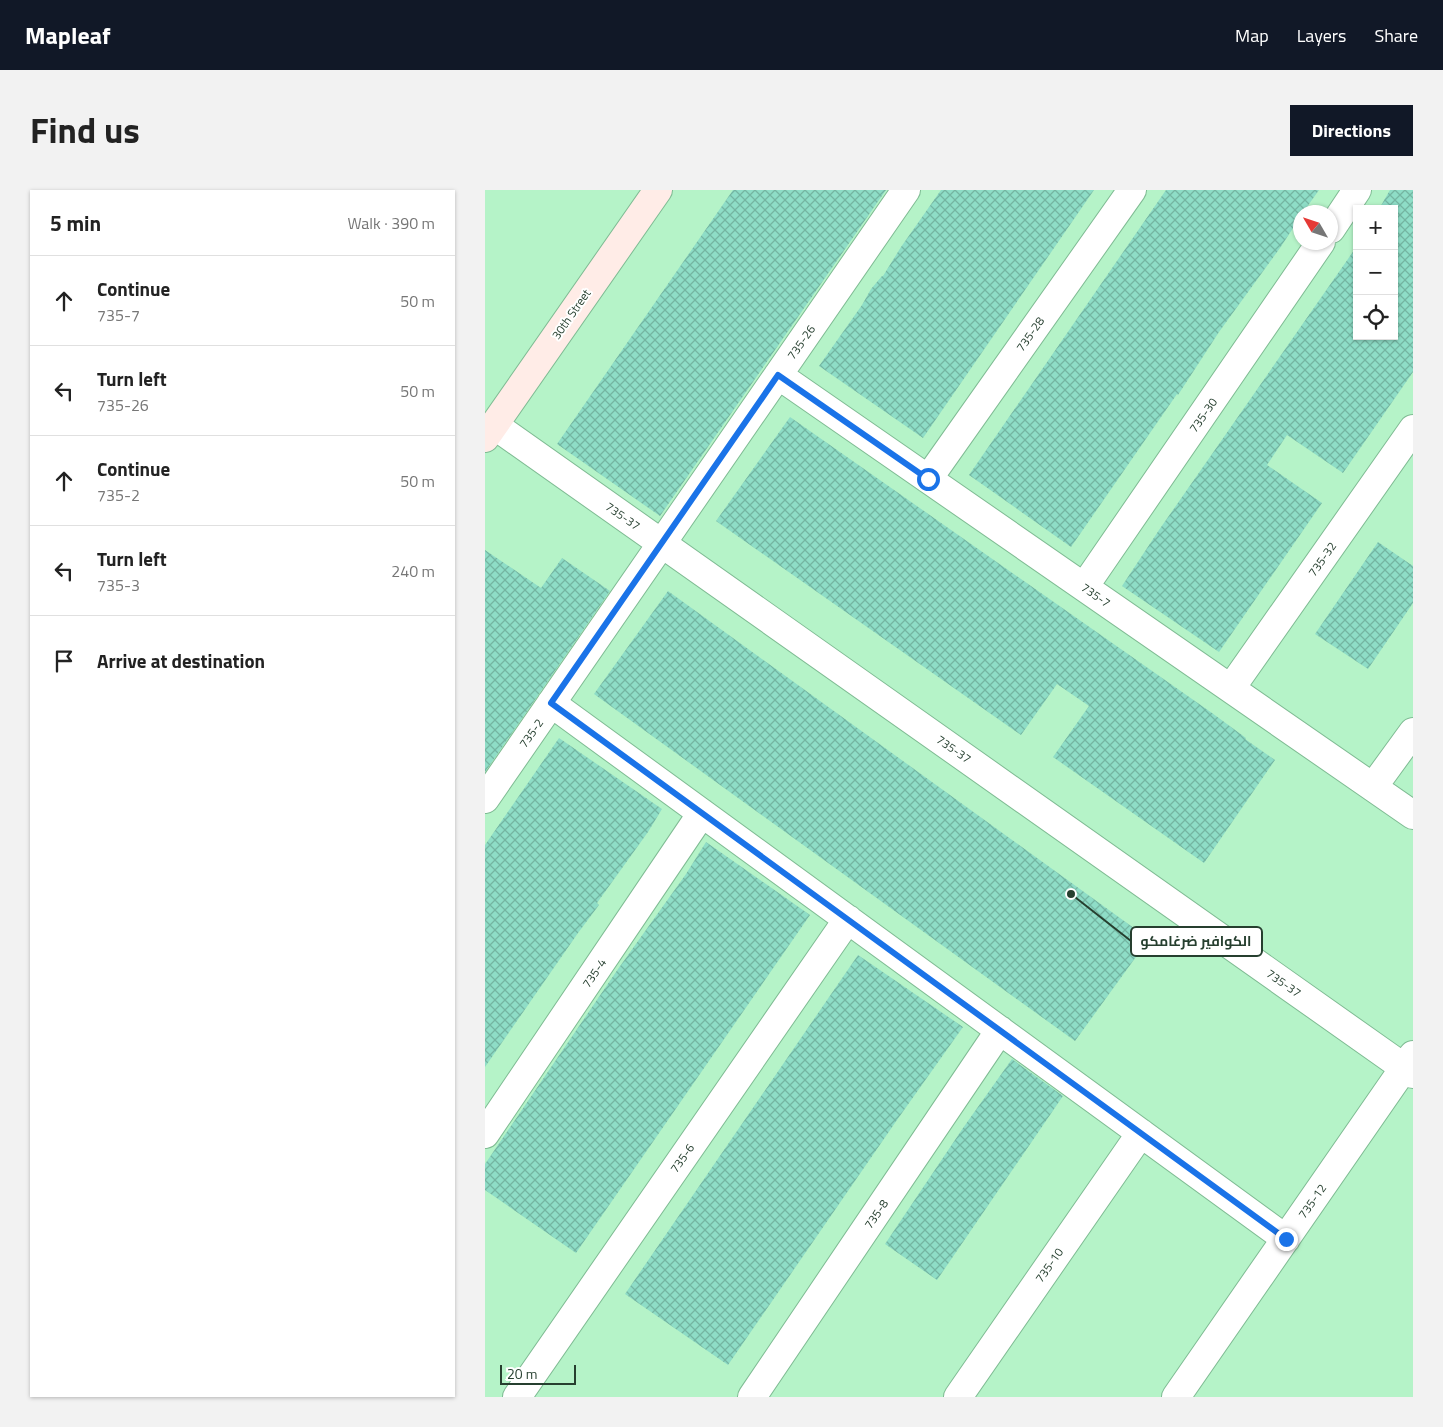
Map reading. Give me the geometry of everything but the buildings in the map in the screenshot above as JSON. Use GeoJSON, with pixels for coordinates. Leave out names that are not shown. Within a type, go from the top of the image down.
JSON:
{"type":"FeatureCollection","features":[{"type":"Feature","properties":{"kind":"street","name":"30th Street"},"geometry":{"type":"LineString","coordinates":[[490,431],[658,190]]}},
{"type":"Feature","properties":{"kind":"street","name":"735-26"},"geometry":{"type":"LineString","coordinates":[[662,543],[906,190]]}},
{"type":"Feature","properties":{"kind":"street","name":"735-28"},"geometry":{"type":"LineString","coordinates":[[928,479],[1132,190]]}},
{"type":"Feature","properties":{"kind":"street"},"geometry":{"type":"LineString","coordinates":[[1338,218],[1357,190]]}},
{"type":"Feature","properties":{"kind":"street","name":"735-30"},"geometry":{"type":"LineString","coordinates":[[1084,587],[1316,250]]}},
{"type":"Feature","properties":{"kind":"street","name":"735-7"},"geometry":{"type":"LineString","coordinates":[[778,375],[1413,815]]}},
{"type":"Feature","properties":{"kind":"street","name":"735-32"},"geometry":{"type":"LineString","coordinates":[[1231,688],[1413,429]]}},
{"type":"Feature","properties":{"kind":"street","name":"735-37"},"geometry":{"type":"LineString","coordinates":[[490,431],[662,543],[1410,1066]]}},
{"type":"Feature","properties":{"kind":"street","name":"735-2"},"geometry":{"type":"LineString","coordinates":[[485,799],[662,543]]}},
{"type":"Feature","properties":{"kind":"street"},"geometry":{"type":"LineString","coordinates":[[551,703],[1286,1239]]}},
{"type":"Feature","properties":{"kind":"street"},"geometry":{"type":"LineString","coordinates":[[1373,787],[1413,732]]}},
{"type":"Feature","properties":{"kind":"street","name":"735-4"},"geometry":{"type":"LineString","coordinates":[[485,1134],[702,813]]}},
{"type":"Feature","properties":{"kind":"street","name":"735-6"},"geometry":{"type":"LineString","coordinates":[[517,1397],[848,919]]}},
{"type":"Feature","properties":{"kind":"street","name":"735-8"},"geometry":{"type":"LineString","coordinates":[[752,1397],[1000,1030]]}},
{"type":"Feature","properties":{"kind":"street","name":"735-12"},"geometry":{"type":"LineString","coordinates":[[1176,1397],[1410,1066]]}},
{"type":"Feature","properties":{"kind":"street","name":"735-10"},"geometry":{"type":"LineString","coordinates":[[958,1397],[1141,1133]]}},
{"type":"Feature","properties":{"kind":"place","name":"الكوافير ضرغامكو"},"geometry":{"type":"Point","coordinates":[1071,894]}},
{"type":"Feature","properties":{"kind":"route"},"geometry":{"type":"LineString","coordinates":[[928,479],[778,375],[551,703],[1286,1239]]}}]}
